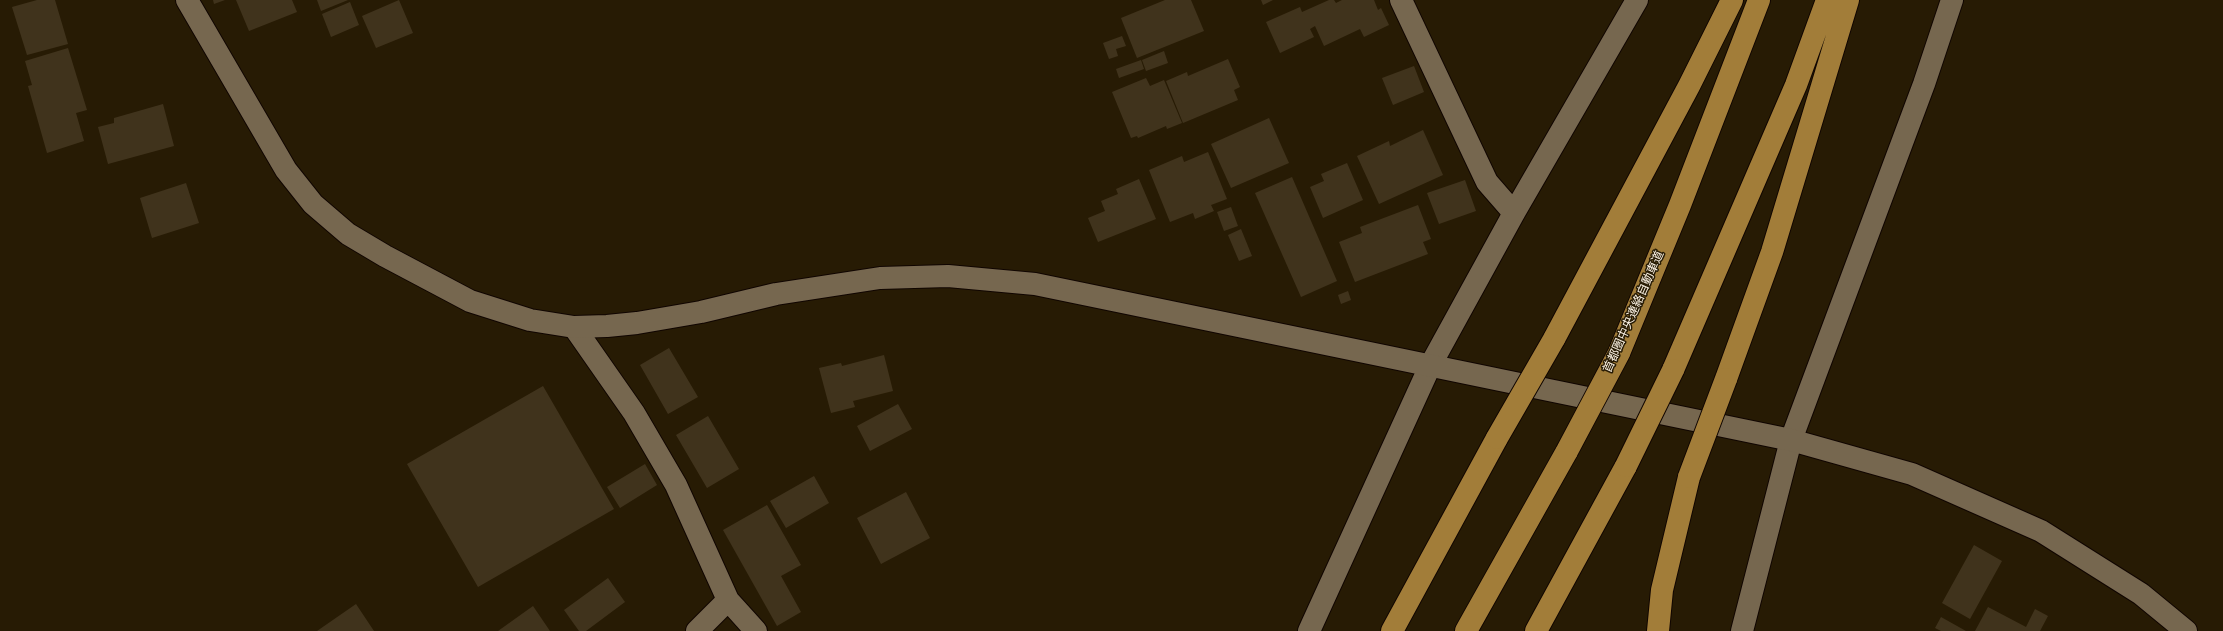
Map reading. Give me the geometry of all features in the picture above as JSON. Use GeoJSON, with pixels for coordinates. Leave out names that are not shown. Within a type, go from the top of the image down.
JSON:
{"type":"FeatureCollection","features":[{"type":"Feature","properties":{"kind":"highway"},"geometry":{"type":"LineString","coordinates":[[1392,631],[1554,339],[1689,86],[1732,0]]}},
{"type":"Feature","properties":{"kind":"highway","name":"首都圏中央連絡自動車道"},"geometry":{"type":"LineString","coordinates":[[1466,631],[1567,451],[1619,352],[1680,205],[1759,0]]}},
{"type":"Feature","properties":{"kind":"highway"},"geometry":{"type":"LineString","coordinates":[[1536,631],[1626,466],[1673,370],[1793,92],[1827,0]]}},
{"type":"Feature","properties":{"kind":"highway"},"geometry":{"type":"LineString","coordinates":[[1658,631],[1662,590],[1689,477],[1772,252],[1848,0]]}},
{"type":"Feature","properties":{"kind":"street"},"geometry":{"type":"LineString","coordinates":[[187,0],[286,170],[313,204],[348,234],[385,256],[470,301],[530,320],[574,327],[637,323],[701,312],[776,294],[880,278],[948,276],[1035,284],[1791,440],[1912,474],[2041,531],[2141,594],[2186,631]]}},
{"type":"Feature","properties":{"kind":"street"},"geometry":{"type":"LineString","coordinates":[[1401,0],[1487,182],[1514,213]]}},
{"type":"Feature","properties":{"kind":"street"},"geometry":{"type":"LineString","coordinates":[[1309,631],[1430,366],[1514,213],[1637,0]]}},
{"type":"Feature","properties":{"kind":"street"},"geometry":{"type":"LineString","coordinates":[[1742,631],[1791,440],[1921,91],[1952,0]]}},
{"type":"Feature","properties":{"kind":"street"},"geometry":{"type":"LineString","coordinates":[[574,327],[634,413],[676,485],[728,600],[756,631]]}},
{"type":"Feature","properties":{"kind":"street"},"geometry":{"type":"LineString","coordinates":[[697,631],[728,600]]}},
{"type":"Feature","properties":{"kind":"building"},"geometry":{"type":"Polygon","coordinates":[[[37,0],[55,0],[68,44],[27,55],[12,7],[37,0]]]}},
{"type":"Feature","properties":{"kind":"building"},"geometry":{"type":"Polygon","coordinates":[[[213,0],[225,0],[214,4],[213,0]]]}},
{"type":"Feature","properties":{"kind":"building"},"geometry":{"type":"Polygon","coordinates":[[[236,0],[292,0],[297,12],[249,31],[236,0]]]}},
{"type":"Feature","properties":{"kind":"building"},"geometry":{"type":"Polygon","coordinates":[[[317,0],[348,0],[321,11],[317,0]]]}},
{"type":"Feature","properties":{"kind":"building"},"geometry":{"type":"Polygon","coordinates":[[[399,0],[413,33],[376,48],[362,16],[399,0]]]}},
{"type":"Feature","properties":{"kind":"building"},"geometry":{"type":"Polygon","coordinates":[[[1165,0],[1191,0],[1204,31],[1137,58],[1121,18],[1165,0]]]}},
{"type":"Feature","properties":{"kind":"building"},"geometry":{"type":"Polygon","coordinates":[[[1261,0],[1273,0],[1263,5],[1261,0]]]}},
{"type":"Feature","properties":{"kind":"building"},"geometry":{"type":"Polygon","coordinates":[[[1329,0],[1334,0],[1336,3],[1342,0],[1374,0],[1378,10],[1381,8],[1389,25],[1364,37],[1360,29],[1324,46],[1315,26],[1310,29],[1314,37],[1280,53],[1266,22],[1300,7],[1302,12],[1329,0]]]}},
{"type":"Feature","properties":{"kind":"building"},"geometry":{"type":"Polygon","coordinates":[[[350,2],[359,25],[331,37],[322,14],[350,2]]]}},
{"type":"Feature","properties":{"kind":"building"},"geometry":{"type":"Polygon","coordinates":[[[1122,36],[1126,46],[1116,49],[1118,56],[1109,59],[1103,43],[1122,36]]]}},
{"type":"Feature","properties":{"kind":"building"},"geometry":{"type":"Polygon","coordinates":[[[68,48],[87,110],[76,113],[84,141],[47,153],[28,86],[32,85],[25,61],[68,48]]]}},
{"type":"Feature","properties":{"kind":"building"},"geometry":{"type":"Polygon","coordinates":[[[1164,51],[1168,63],[1146,71],[1142,60],[1164,51]]]}},
{"type":"Feature","properties":{"kind":"building"},"geometry":{"type":"Polygon","coordinates":[[[1228,59],[1240,87],[1234,90],[1238,100],[1183,123],[1166,81],[1187,72],[1188,76],[1228,59]]]}},
{"type":"Feature","properties":{"kind":"building"},"geometry":{"type":"Polygon","coordinates":[[[1141,60],[1144,69],[1119,78],[1116,69],[1141,60]]]}},
{"type":"Feature","properties":{"kind":"building"},"geometry":{"type":"Polygon","coordinates":[[[1414,66],[1424,92],[1393,105],[1382,78],[1414,66]]]}},
{"type":"Feature","properties":{"kind":"building"},"geometry":{"type":"Polygon","coordinates":[[[1146,78],[1150,86],[1164,80],[1182,123],[1167,129],[1166,126],[1138,138],[1137,136],[1131,138],[1112,92],[1146,78]]]}},
{"type":"Feature","properties":{"kind":"building"},"geometry":{"type":"Polygon","coordinates":[[[163,104],[174,146],[108,164],[98,127],[114,123],[114,118],[163,104]]]}},
{"type":"Feature","properties":{"kind":"building"},"geometry":{"type":"Polygon","coordinates":[[[1269,118],[1289,163],[1231,188],[1211,144],[1269,118]]]}},
{"type":"Feature","properties":{"kind":"building"},"geometry":{"type":"Polygon","coordinates":[[[1423,130],[1443,175],[1379,204],[1357,156],[1389,141],[1390,146],[1423,130]]]}},
{"type":"Feature","properties":{"kind":"building"},"geometry":{"type":"Polygon","coordinates":[[[1208,152],[1227,199],[1211,205],[1214,211],[1195,219],[1193,213],[1170,222],[1149,170],[1182,156],[1184,162],[1208,152]]]}},
{"type":"Feature","properties":{"kind":"building"},"geometry":{"type":"Polygon","coordinates":[[[1347,163],[1363,200],[1323,218],[1310,187],[1324,181],[1321,174],[1347,163]]]}},
{"type":"Feature","properties":{"kind":"building"},"geometry":{"type":"Polygon","coordinates":[[[1292,177],[1337,281],[1301,297],[1255,193],[1292,177]]]}},
{"type":"Feature","properties":{"kind":"building"},"geometry":{"type":"Polygon","coordinates":[[[1139,179],[1156,219],[1098,242],[1088,218],[1105,211],[1101,201],[1118,194],[1116,189],[1139,179]]]}},
{"type":"Feature","properties":{"kind":"building"},"geometry":{"type":"Polygon","coordinates":[[[1465,180],[1476,211],[1439,224],[1427,193],[1465,180]]]}},
{"type":"Feature","properties":{"kind":"building"},"geometry":{"type":"Polygon","coordinates":[[[186,183],[199,223],[152,238],[140,198],[186,183]]]}},
{"type":"Feature","properties":{"kind":"building"},"geometry":{"type":"Polygon","coordinates":[[[1418,205],[1431,239],[1423,242],[1428,254],[1355,282],[1339,242],[1362,233],[1360,227],[1418,205]]]}},
{"type":"Feature","properties":{"kind":"building"},"geometry":{"type":"Polygon","coordinates":[[[1231,207],[1238,226],[1224,231],[1217,212],[1231,207]]]}},
{"type":"Feature","properties":{"kind":"building"},"geometry":{"type":"Polygon","coordinates":[[[1241,229],[1252,256],[1239,261],[1228,235],[1241,229]]]}},
{"type":"Feature","properties":{"kind":"building"},"geometry":{"type":"Polygon","coordinates":[[[1348,291],[1351,300],[1341,304],[1338,295],[1348,291]]]}},
{"type":"Feature","properties":{"kind":"building"},"geometry":{"type":"Polygon","coordinates":[[[669,348],[698,397],[668,414],[640,365],[669,348]]]}},
{"type":"Feature","properties":{"kind":"building"},"geometry":{"type":"Polygon","coordinates":[[[884,355],[893,391],[853,401],[855,407],[831,413],[819,368],[841,363],[842,366],[884,355]]]}},
{"type":"Feature","properties":{"kind":"building"},"geometry":{"type":"Polygon","coordinates":[[[543,386],[614,509],[478,587],[407,464],[543,386]]]}},
{"type":"Feature","properties":{"kind":"building"},"geometry":{"type":"Polygon","coordinates":[[[898,404],[912,429],[870,451],[857,426],[898,404]]]}},
{"type":"Feature","properties":{"kind":"building"},"geometry":{"type":"Polygon","coordinates":[[[708,416],[739,469],[707,488],[676,435],[708,416]]]}},
{"type":"Feature","properties":{"kind":"building"},"geometry":{"type":"Polygon","coordinates":[[[645,464],[657,485],[620,508],[607,487],[645,464]]]}},
{"type":"Feature","properties":{"kind":"building"},"geometry":{"type":"Polygon","coordinates":[[[814,476],[829,503],[786,528],[770,501],[814,476]]]}},
{"type":"Feature","properties":{"kind":"building"},"geometry":{"type":"Polygon","coordinates":[[[906,492],[930,538],[881,564],[857,518],[906,492]]]}},
{"type":"Feature","properties":{"kind":"building"},"geometry":{"type":"Polygon","coordinates":[[[767,505],[801,565],[781,576],[801,612],[777,626],[723,530],[767,505]]]}},
{"type":"Feature","properties":{"kind":"building"},"geometry":{"type":"Polygon","coordinates":[[[1974,545],[2002,561],[1970,619],[1942,603],[1974,545]]]}},
{"type":"Feature","properties":{"kind":"building"},"geometry":{"type":"Polygon","coordinates":[[[608,578],[625,602],[586,631],[579,631],[564,610],[608,578]]]}},
{"type":"Feature","properties":{"kind":"building"},"geometry":{"type":"Polygon","coordinates":[[[356,604],[374,631],[317,631],[356,604]]]}},
{"type":"Feature","properties":{"kind":"building"},"geometry":{"type":"Polygon","coordinates":[[[533,606],[550,631],[498,631],[533,606]]]}},
{"type":"Feature","properties":{"kind":"building"},"geometry":{"type":"Polygon","coordinates":[[[1988,607],[2026,627],[2035,609],[2048,616],[2040,631],[1975,631],[1988,607]]]}},
{"type":"Feature","properties":{"kind":"building"},"geometry":{"type":"Polygon","coordinates":[[[1941,617],[1966,631],[1941,631],[1935,628],[1941,617]]]}}]}
